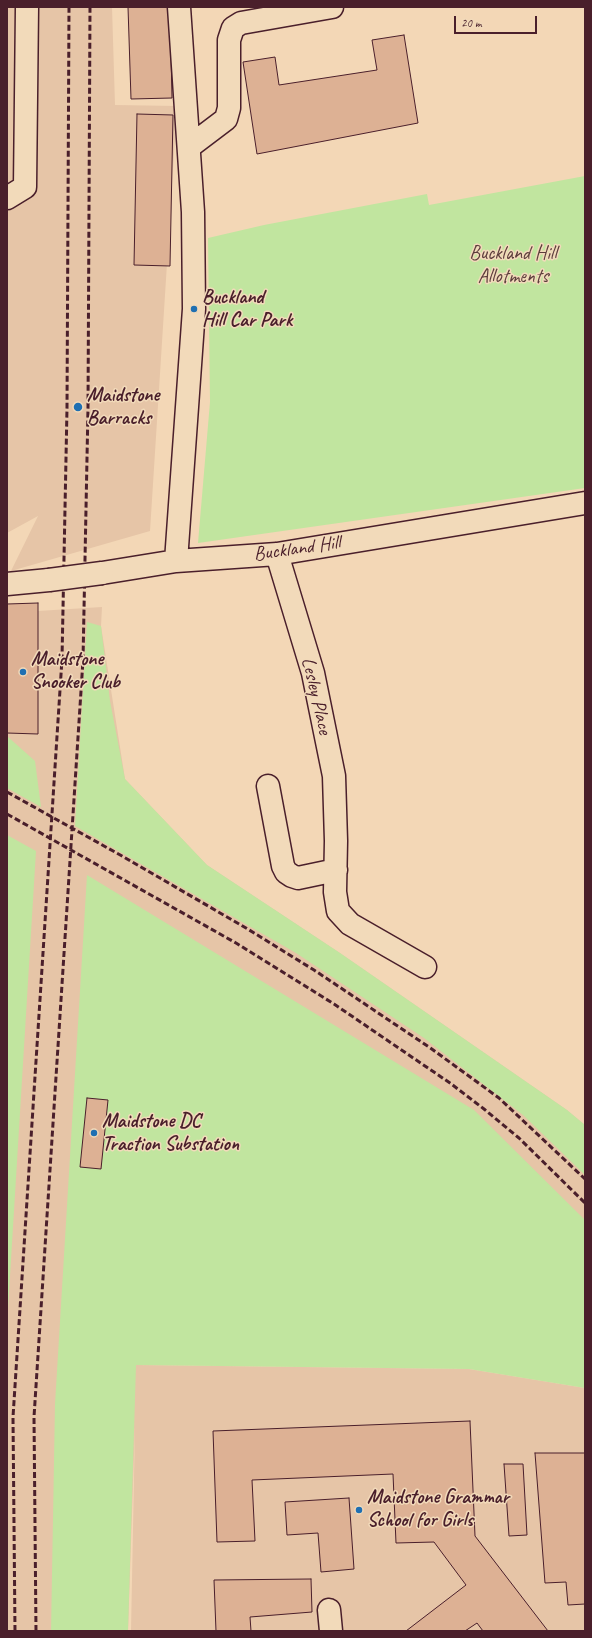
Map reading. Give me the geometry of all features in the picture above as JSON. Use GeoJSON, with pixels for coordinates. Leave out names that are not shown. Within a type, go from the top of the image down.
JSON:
{"type":"FeatureCollection","features":[{"type":"Feature","properties":{"kind":"street"},"geometry":{"type":"LineString","coordinates":[[7,198],[25,187],[27,7]]}},
{"type":"Feature","properties":{"kind":"street"},"geometry":{"type":"LineString","coordinates":[[176,561],[194,309],[199,212],[189,147],[179,7]]}},
{"type":"Feature","properties":{"kind":"street"},"geometry":{"type":"LineString","coordinates":[[189,147],[226,119],[228,108],[229,40],[233,28],[233,7]]}},
{"type":"Feature","properties":{"kind":"street"},"geometry":{"type":"LineString","coordinates":[[233,28],[242,23],[332,7]]}},
{"type":"Feature","properties":{"kind":"street","name":"Buckland Hill"},"geometry":{"type":"LineString","coordinates":[[7,584],[102,573],[176,561],[277,554],[585,503]]}},
{"type":"Feature","properties":{"kind":"street","name":"Lesley Place"},"geometry":{"type":"LineString","coordinates":[[277,554],[313,673],[334,776],[336,841],[335,892],[338,911],[350,924],[424,968]]}},
{"type":"Feature","properties":{"kind":"street"},"geometry":{"type":"LineString","coordinates":[[268,786],[283,866],[286,872],[298,878],[336,870]]}},
{"type":"Feature","properties":{"kind":"shaded area"},"geometry":{"type":"Polygon","coordinates":[[[7,7],[112,7],[115,105],[177,106],[150,531],[11,571],[38,516],[7,533],[7,7]]]}},
{"type":"Feature","properties":{"kind":"shaded area"},"geometry":{"type":"Polygon","coordinates":[[[102,607],[101,626],[125,779],[207,865],[340,953],[567,1110],[585,1125],[585,1305],[140,1365],[469,1369],[585,1388],[585,1631],[131,1631],[135,1426],[128,1631],[7,1631],[7,733],[38,734],[38,611],[102,607]]]}},
{"type":"Feature","properties":{"kind":"green space","name":"Buckland Hill Allotments"},"geometry":{"type":"Polygon","coordinates":[[[585,176],[585,488],[198,543],[210,402],[208,238],[264,225],[427,194],[429,205],[585,176]]]}},
{"type":"Feature","properties":{"kind":"green space"},"geometry":{"type":"Polygon","coordinates":[[[87,622],[101,626],[110,701],[125,779],[207,865],[340,953],[567,1110],[585,1125],[585,1175],[523,1115],[424,1038],[296,953],[75,826],[87,622]]]}},
{"type":"Feature","properties":{"kind":"green space"},"geometry":{"type":"Polygon","coordinates":[[[7,736],[35,761],[41,807],[7,788],[7,736]]]}},
{"type":"Feature","properties":{"kind":"green space"},"geometry":{"type":"Polygon","coordinates":[[[7,835],[36,851],[7,1325],[7,835]]]}},
{"type":"Feature","properties":{"kind":"green space"},"geometry":{"type":"Polygon","coordinates":[[[87,875],[474,1110],[585,1220],[585,1388],[469,1369],[136,1365],[128,1631],[51,1631],[55,1404],[87,875]]]}},
{"type":"Feature","properties":{"kind":"building"},"geometry":{"type":"Polygon","coordinates":[[[128,7],[170,7],[172,98],[131,99],[128,7]]]}},
{"type":"Feature","properties":{"kind":"building"},"geometry":{"type":"Polygon","coordinates":[[[404,35],[418,123],[257,154],[243,62],[275,57],[279,85],[377,70],[372,40],[404,35]]]}},
{"type":"Feature","properties":{"kind":"building"},"geometry":{"type":"Polygon","coordinates":[[[137,114],[173,115],[170,266],[134,265],[137,114]]]}},
{"type":"Feature","properties":{"kind":"building","name":"Maidstone Snooker Club"},"geometry":{"type":"Polygon","coordinates":[[[38,603],[38,734],[7,733],[7,604],[38,603]]]}},
{"type":"Feature","properties":{"kind":"building","name":"Maidstone DC Traction Substation"},"geometry":{"type":"Polygon","coordinates":[[[87,1098],[108,1100],[101,1169],[80,1167],[87,1098]]]}},
{"type":"Feature","properties":{"kind":"building"},"geometry":{"type":"Polygon","coordinates":[[[470,1421],[475,1536],[548,1631],[483,1631],[477,1623],[465,1631],[406,1631],[466,1585],[434,1542],[396,1543],[393,1474],[252,1480],[255,1541],[217,1542],[213,1431],[470,1421]]]}},
{"type":"Feature","properties":{"kind":"building"},"geometry":{"type":"Polygon","coordinates":[[[535,1453],[585,1453],[585,1604],[568,1605],[566,1582],[545,1583],[535,1453]]]}},
{"type":"Feature","properties":{"kind":"building"},"geometry":{"type":"Polygon","coordinates":[[[504,1464],[523,1464],[527,1535],[509,1536],[504,1464]]]}},
{"type":"Feature","properties":{"kind":"building"},"geometry":{"type":"Polygon","coordinates":[[[349,1498],[354,1569],[321,1572],[318,1533],[287,1535],[285,1502],[349,1498]]]}},
{"type":"Feature","properties":{"kind":"building"},"geometry":{"type":"Polygon","coordinates":[[[311,1579],[312,1612],[250,1617],[251,1631],[216,1631],[214,1580],[311,1579]]]}},
{"type":"Feature","properties":{"kind":"railway"},"geometry":{"type":"LineString","coordinates":[[15,1631],[13,1417],[62,659],[67,408],[69,7]]}},
{"type":"Feature","properties":{"kind":"railway"},"geometry":{"type":"LineString","coordinates":[[36,1631],[34,1417],[83,660],[88,408],[90,7]]}},
{"type":"Feature","properties":{"kind":"railway"},"geometry":{"type":"LineString","coordinates":[[7,792],[122,856],[246,928],[314,970],[429,1047],[499,1098],[585,1179]]}},
{"type":"Feature","properties":{"kind":"railway"},"geometry":{"type":"LineString","coordinates":[[7,814],[236,943],[334,1004],[450,1083],[484,1109],[519,1138],[585,1203]]}},
{"type":"Feature","properties":{"kind":"place","name":"Buckland Hill Car Park"},"geometry":{"type":"Point","coordinates":[194,309]}},
{"type":"Feature","properties":{"kind":"place","name":"Maidstone Barracks"},"geometry":{"type":"Point","coordinates":[78,407]}},
{"type":"Feature","properties":{"kind":"place","name":"Maidstone Snooker Club"},"geometry":{"type":"Point","coordinates":[23,672]}},
{"type":"Feature","properties":{"kind":"place","name":"Maidstone DC Traction Substation"},"geometry":{"type":"Point","coordinates":[94,1133]}},
{"type":"Feature","properties":{"kind":"place","name":"Maidstone Grammar School for Girls"},"geometry":{"type":"Point","coordinates":[359,1510]}}]}
